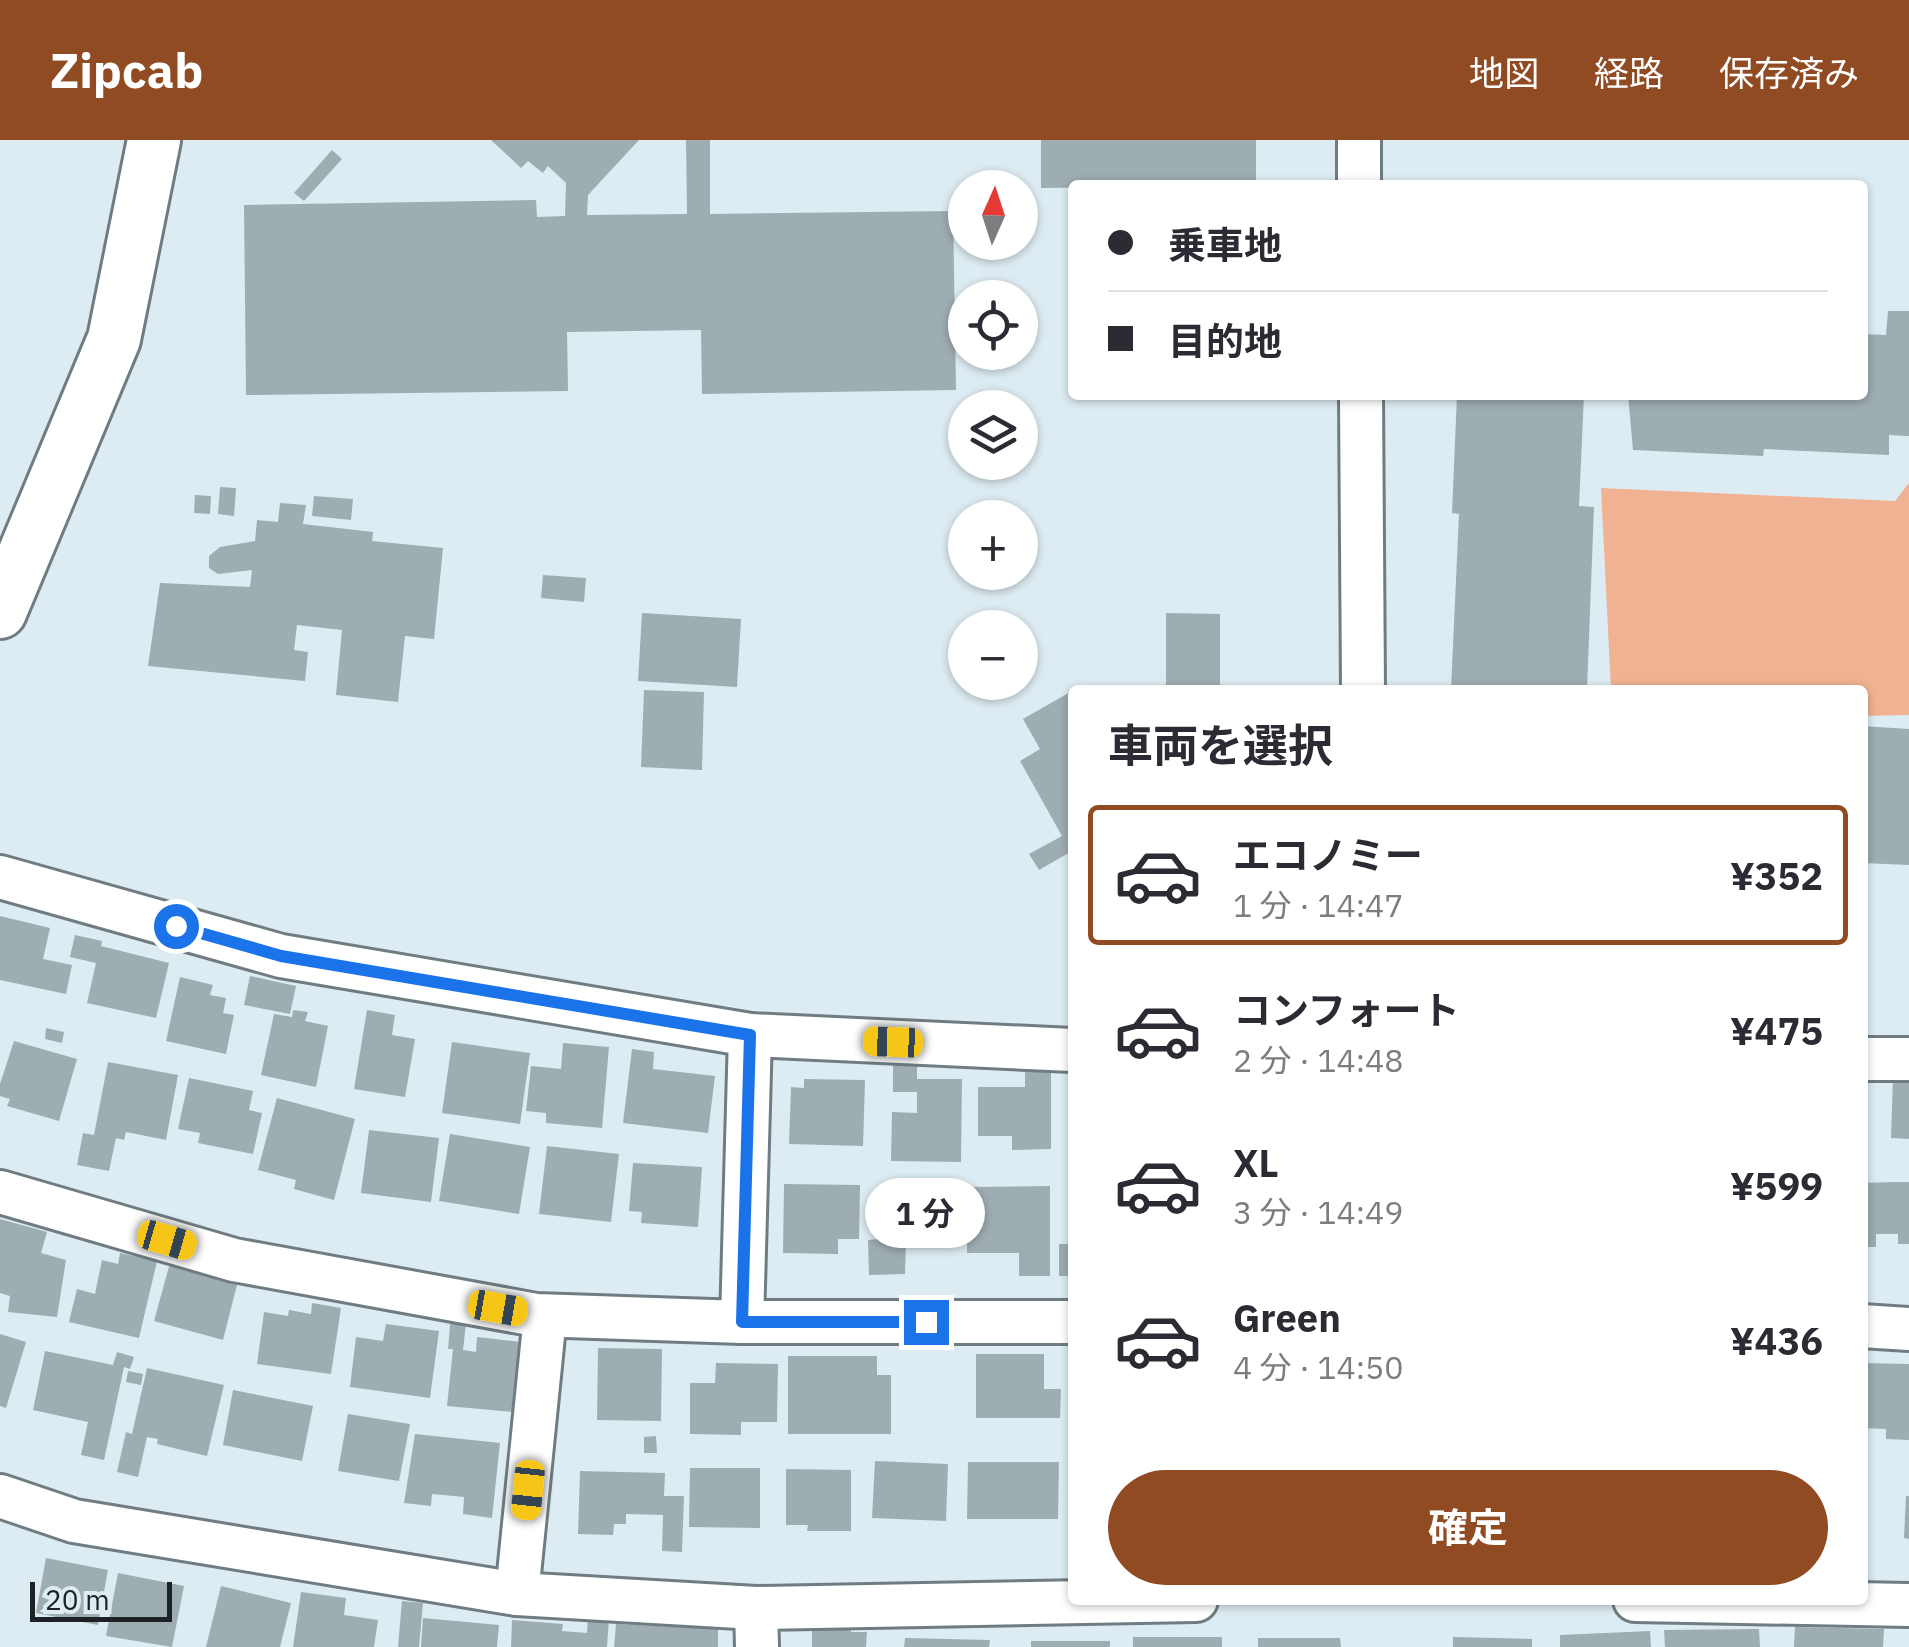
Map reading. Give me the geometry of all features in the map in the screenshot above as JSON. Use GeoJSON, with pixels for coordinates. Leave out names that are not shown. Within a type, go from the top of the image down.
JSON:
{"type":"FeatureCollection","features":[{"type":"Feature","properties":{"kind":"street"},"geometry":{"type":"LineString","coordinates":[[0,612],[114,339],[154,140]]}},
{"type":"Feature","properties":{"kind":"street"},"geometry":{"type":"LineString","coordinates":[[1359,140],[1359,180]]}},
{"type":"Feature","properties":{"kind":"street"},"geometry":{"type":"LineString","coordinates":[[1361,400],[1363,685]]}},
{"type":"Feature","properties":{"kind":"street"},"geometry":{"type":"LineString","coordinates":[[0,878],[281,956],[750,1035],[1068,1050]]}},
{"type":"Feature","properties":{"kind":"street"},"geometry":{"type":"LineString","coordinates":[[742,1322],[750,1035]]}},
{"type":"Feature","properties":{"kind":"street"},"geometry":{"type":"LineString","coordinates":[[1868,1060],[1909,1059]]}},
{"type":"Feature","properties":{"kind":"street"},"geometry":{"type":"LineString","coordinates":[[0,1192],[234,1260],[545,1316],[742,1322],[1068,1322]]}},
{"type":"Feature","properties":{"kind":"street"},"geometry":{"type":"LineString","coordinates":[[517,1594],[545,1316]]}},
{"type":"Feature","properties":{"kind":"street"},"geometry":{"type":"LineString","coordinates":[[1868,1326],[1909,1329]]}},
{"type":"Feature","properties":{"kind":"street"},"geometry":{"type":"LineString","coordinates":[[0,1496],[74,1521],[517,1594],[756,1628],[1117,1605]]}},
{"type":"Feature","properties":{"kind":"street"},"geometry":{"type":"LineString","coordinates":[[1868,1603],[1909,1604]]}},
{"type":"Feature","properties":{"kind":"shaded area"},"geometry":{"type":"Polygon","coordinates":[[[1909,483],[1909,715],[1868,716],[1868,685],[1611,685],[1601,488],[1895,501],[1909,483]]]}},
{"type":"Feature","properties":{"kind":"building"},"geometry":{"type":"Polygon","coordinates":[[[491,140],[639,140],[588,195],[587,215],[687,214],[686,140],[710,140],[710,214],[948,211],[948,260],[954,260],[954,280],[948,280],[948,370],[956,370],[956,390],[702,394],[701,330],[567,332],[568,391],[246,395],[244,205],[536,200],[537,217],[565,216],[566,183],[548,166],[543,173],[528,161],[521,168],[491,140]]]}},
{"type":"Feature","properties":{"kind":"building"},"geometry":{"type":"Polygon","coordinates":[[[1041,140],[1256,140],[1256,180],[1068,180],[1068,188],[1041,188],[1041,140]]]}},
{"type":"Feature","properties":{"kind":"building"},"geometry":{"type":"Polygon","coordinates":[[[332,150],[342,159],[304,201],[294,193],[332,150]]]}},
{"type":"Feature","properties":{"kind":"building"},"geometry":{"type":"Polygon","coordinates":[[[1888,311],[1909,311],[1909,436],[1889,435],[1889,455],[1764,449],[1763,456],[1633,450],[1628,400],[1868,400],[1868,334],[1886,335],[1888,311]]]}},
{"type":"Feature","properties":{"kind":"building"},"geometry":{"type":"Polygon","coordinates":[[[1457,400],[1584,400],[1579,506],[1594,507],[1587,685],[1451,685],[1459,514],[1452,513],[1457,400]]]}},
{"type":"Feature","properties":{"kind":"building"},"geometry":{"type":"Polygon","coordinates":[[[220,487],[236,488],[234,516],[218,514],[220,487]]]}},
{"type":"Feature","properties":{"kind":"building"},"geometry":{"type":"Polygon","coordinates":[[[195,495],[211,496],[210,514],[194,513],[195,495]]]}},
{"type":"Feature","properties":{"kind":"building"},"geometry":{"type":"Polygon","coordinates":[[[314,496],[353,499],[351,520],[312,516],[314,496]]]}},
{"type":"Feature","properties":{"kind":"building"},"geometry":{"type":"Polygon","coordinates":[[[280,503],[306,505],[303,524],[373,532],[372,541],[443,548],[434,639],[405,636],[398,702],[336,695],[342,630],[297,625],[294,650],[308,652],[305,681],[148,666],[160,583],[250,587],[252,570],[218,574],[209,568],[209,556],[220,547],[255,541],[257,520],[278,522],[280,503]]]}},
{"type":"Feature","properties":{"kind":"building"},"geometry":{"type":"Polygon","coordinates":[[[543,575],[586,578],[584,602],[541,598],[543,575]]]}},
{"type":"Feature","properties":{"kind":"building"},"geometry":{"type":"Polygon","coordinates":[[[642,613],[741,619],[737,687],[638,681],[642,613]]]}},
{"type":"Feature","properties":{"kind":"building"},"geometry":{"type":"Polygon","coordinates":[[[1166,613],[1220,614],[1220,685],[1166,685],[1166,613]]]}},
{"type":"Feature","properties":{"kind":"building"},"geometry":{"type":"Polygon","coordinates":[[[644,690],[704,692],[702,770],[641,767],[644,690]]]}},
{"type":"Feature","properties":{"kind":"building"},"geometry":{"type":"Polygon","coordinates":[[[1068,693],[1068,853],[1039,870],[1029,854],[1062,836],[1020,761],[1040,749],[1023,719],[1068,693]]]}},
{"type":"Feature","properties":{"kind":"building"},"geometry":{"type":"Polygon","coordinates":[[[1868,726],[1909,729],[1909,865],[1868,863],[1868,726]]]}},
{"type":"Feature","properties":{"kind":"building"},"geometry":{"type":"Polygon","coordinates":[[[0,916],[50,928],[43,959],[72,965],[66,994],[0,980],[0,916]]]}},
{"type":"Feature","properties":{"kind":"building"},"geometry":{"type":"Polygon","coordinates":[[[75,935],[102,941],[101,946],[169,963],[156,1018],[87,1003],[96,963],[70,957],[75,935]]]}},
{"type":"Feature","properties":{"kind":"building"},"geometry":{"type":"Polygon","coordinates":[[[250,976],[296,986],[290,1014],[244,1005],[250,976]]]}},
{"type":"Feature","properties":{"kind":"building"},"geometry":{"type":"Polygon","coordinates":[[[180,977],[213,985],[210,995],[226,998],[223,1013],[234,1015],[226,1054],[166,1041],[180,977]]]}},
{"type":"Feature","properties":{"kind":"building"},"geometry":{"type":"Polygon","coordinates":[[[293,1010],[308,1012],[305,1021],[328,1026],[316,1087],[261,1075],[274,1014],[292,1017],[293,1010]]]}},
{"type":"Feature","properties":{"kind":"building"},"geometry":{"type":"Polygon","coordinates":[[[367,1010],[395,1015],[392,1035],[415,1039],[405,1097],[354,1089],[367,1010]]]}},
{"type":"Feature","properties":{"kind":"building"},"geometry":{"type":"Polygon","coordinates":[[[46,1028],[64,1032],[62,1043],[45,1039],[46,1028]]]}},
{"type":"Feature","properties":{"kind":"building"},"geometry":{"type":"Polygon","coordinates":[[[14,1041],[77,1059],[59,1121],[7,1106],[10,1099],[0,1096],[14,1041]]]}},
{"type":"Feature","properties":{"kind":"building"},"geometry":{"type":"Polygon","coordinates":[[[452,1042],[530,1053],[520,1124],[442,1113],[452,1042]]]}},
{"type":"Feature","properties":{"kind":"building"},"geometry":{"type":"Polygon","coordinates":[[[563,1043],[609,1047],[602,1128],[546,1123],[546,1113],[526,1111],[531,1066],[561,1069],[563,1043]]]}},
{"type":"Feature","properties":{"kind":"building"},"geometry":{"type":"Polygon","coordinates":[[[632,1049],[654,1052],[653,1069],[715,1076],[708,1133],[623,1123],[632,1049]]]}},
{"type":"Feature","properties":{"kind":"building"},"geometry":{"type":"Polygon","coordinates":[[[108,1062],[178,1075],[166,1140],[126,1132],[124,1140],[116,1138],[109,1171],[77,1165],[83,1133],[94,1135],[108,1062]]]}},
{"type":"Feature","properties":{"kind":"building"},"geometry":{"type":"Polygon","coordinates":[[[893,1062],[917,1063],[917,1079],[962,1079],[961,1162],[891,1161],[892,1112],[917,1113],[917,1092],[893,1092],[893,1062]]]}},
{"type":"Feature","properties":{"kind":"building"},"geometry":{"type":"Polygon","coordinates":[[[1025,1070],[1051,1070],[1051,1149],[1012,1150],[1012,1136],[978,1136],[978,1087],[1025,1087],[1025,1070]]]}},
{"type":"Feature","properties":{"kind":"building"},"geometry":{"type":"Polygon","coordinates":[[[1893,1077],[1909,1078],[1909,1139],[1891,1138],[1893,1077]]]}},
{"type":"Feature","properties":{"kind":"building"},"geometry":{"type":"Polygon","coordinates":[[[189,1078],[253,1091],[249,1110],[262,1113],[253,1154],[198,1143],[200,1133],[178,1129],[189,1078]]]}},
{"type":"Feature","properties":{"kind":"building"},"geometry":{"type":"Polygon","coordinates":[[[804,1079],[865,1080],[863,1146],[789,1144],[791,1087],[804,1088],[804,1079]]]}},
{"type":"Feature","properties":{"kind":"building"},"geometry":{"type":"Polygon","coordinates":[[[277,1098],[355,1119],[334,1200],[294,1189],[296,1180],[258,1170],[277,1098]]]}},
{"type":"Feature","properties":{"kind":"building"},"geometry":{"type":"Polygon","coordinates":[[[369,1130],[439,1138],[431,1202],[361,1193],[369,1130]]]}},
{"type":"Feature","properties":{"kind":"building"},"geometry":{"type":"Polygon","coordinates":[[[450,1134],[530,1147],[519,1214],[439,1201],[450,1134]]]}},
{"type":"Feature","properties":{"kind":"building"},"geometry":{"type":"Polygon","coordinates":[[[547,1146],[619,1154],[611,1222],[539,1214],[547,1146]]]}},
{"type":"Feature","properties":{"kind":"building"},"geometry":{"type":"Polygon","coordinates":[[[633,1163],[702,1167],[698,1227],[641,1223],[642,1212],[629,1211],[633,1163]]]}},
{"type":"Feature","properties":{"kind":"building"},"geometry":{"type":"Polygon","coordinates":[[[1909,1182],[1909,1244],[1898,1244],[1898,1234],[1876,1234],[1876,1247],[1868,1247],[1868,1183],[1909,1182]]]}},
{"type":"Feature","properties":{"kind":"building"},"geometry":{"type":"Polygon","coordinates":[[[784,1184],[860,1185],[859,1239],[838,1239],[838,1254],[783,1253],[784,1184]]]}},
{"type":"Feature","properties":{"kind":"building"},"geometry":{"type":"Polygon","coordinates":[[[1050,1186],[1050,1276],[1019,1276],[1019,1253],[967,1253],[967,1187],[1050,1186]]]}},
{"type":"Feature","properties":{"kind":"building"},"geometry":{"type":"Polygon","coordinates":[[[880,1189],[957,1189],[957,1240],[906,1240],[905,1274],[869,1275],[868,1240],[880,1239],[880,1189]]]}},
{"type":"Feature","properties":{"kind":"building"},"geometry":{"type":"Polygon","coordinates":[[[0,1219],[47,1232],[41,1253],[66,1260],[57,1317],[8,1312],[10,1296],[0,1293],[0,1219]]]}},
{"type":"Feature","properties":{"kind":"building"},"geometry":{"type":"Polygon","coordinates":[[[1059,1244],[1068,1244],[1068,1276],[1059,1276],[1059,1244]]]}},
{"type":"Feature","properties":{"kind":"building"},"geometry":{"type":"Polygon","coordinates":[[[120,1253],[157,1261],[139,1338],[69,1322],[77,1289],[95,1294],[102,1260],[118,1264],[120,1253]]]}},
{"type":"Feature","properties":{"kind":"building"},"geometry":{"type":"Polygon","coordinates":[[[170,1263],[238,1281],[223,1340],[154,1321],[170,1263]]]}},
{"type":"Feature","properties":{"kind":"building"},"geometry":{"type":"Polygon","coordinates":[[[312,1303],[341,1308],[331,1374],[257,1364],[264,1312],[288,1316],[289,1310],[311,1314],[312,1303]]]}},
{"type":"Feature","properties":{"kind":"building"},"geometry":{"type":"Polygon","coordinates":[[[451,1314],[467,1315],[463,1350],[476,1352],[477,1337],[521,1342],[513,1412],[447,1406],[453,1349],[448,1349],[451,1314]]]}},
{"type":"Feature","properties":{"kind":"building"},"geometry":{"type":"Polygon","coordinates":[[[386,1324],[439,1331],[430,1398],[350,1387],[356,1337],[383,1341],[386,1324]]]}},
{"type":"Feature","properties":{"kind":"building"},"geometry":{"type":"Polygon","coordinates":[[[0,1334],[26,1342],[6,1408],[0,1406],[0,1334]]]}},
{"type":"Feature","properties":{"kind":"building"},"geometry":{"type":"Polygon","coordinates":[[[598,1348],[662,1349],[661,1421],[597,1420],[598,1348]]]}},
{"type":"Feature","properties":{"kind":"building"},"geometry":{"type":"Polygon","coordinates":[[[45,1351],[113,1365],[117,1352],[134,1357],[130,1369],[124,1367],[104,1460],[81,1455],[88,1422],[33,1410],[45,1351]]]}},
{"type":"Feature","properties":{"kind":"building"},"geometry":{"type":"Polygon","coordinates":[[[976,1354],[1044,1354],[1044,1389],[1061,1389],[1060,1418],[976,1418],[976,1354]]]}},
{"type":"Feature","properties":{"kind":"building"},"geometry":{"type":"Polygon","coordinates":[[[788,1356],[877,1356],[877,1375],[891,1375],[891,1434],[788,1434],[788,1356]]]}},
{"type":"Feature","properties":{"kind":"building"},"geometry":{"type":"Polygon","coordinates":[[[716,1363],[778,1364],[777,1422],[741,1422],[741,1435],[690,1434],[690,1383],[715,1383],[716,1363]]]}},
{"type":"Feature","properties":{"kind":"building"},"geometry":{"type":"Polygon","coordinates":[[[1868,1363],[1909,1364],[1909,1440],[1886,1439],[1886,1429],[1868,1428],[1868,1363]]]}},
{"type":"Feature","properties":{"kind":"building"},"geometry":{"type":"Polygon","coordinates":[[[147,1368],[224,1385],[207,1456],[157,1444],[158,1439],[147,1437],[138,1477],[117,1472],[126,1432],[132,1434],[147,1368]]]}},
{"type":"Feature","properties":{"kind":"building"},"geometry":{"type":"Polygon","coordinates":[[[128,1371],[143,1374],[141,1385],[126,1382],[128,1371]]]}},
{"type":"Feature","properties":{"kind":"building"},"geometry":{"type":"Polygon","coordinates":[[[233,1390],[313,1406],[302,1461],[223,1445],[233,1390]]]}},
{"type":"Feature","properties":{"kind":"building"},"geometry":{"type":"Polygon","coordinates":[[[348,1414],[410,1424],[399,1481],[338,1471],[348,1414]]]}},
{"type":"Feature","properties":{"kind":"building"},"geometry":{"type":"Polygon","coordinates":[[[415,1434],[500,1443],[492,1518],[463,1514],[464,1497],[432,1494],[431,1506],[404,1503],[415,1434]]]}},
{"type":"Feature","properties":{"kind":"building"},"geometry":{"type":"Polygon","coordinates":[[[656,1436],[657,1453],[644,1453],[644,1437],[656,1436]]]}},
{"type":"Feature","properties":{"kind":"building"},"geometry":{"type":"Polygon","coordinates":[[[875,1461],[948,1464],[946,1521],[872,1518],[875,1461]]]}},
{"type":"Feature","properties":{"kind":"building"},"geometry":{"type":"Polygon","coordinates":[[[968,1462],[1059,1462],[1058,1519],[967,1519],[968,1462]]]}},
{"type":"Feature","properties":{"kind":"building"},"geometry":{"type":"Polygon","coordinates":[[[690,1468],[760,1468],[760,1528],[689,1527],[690,1468]]]}},
{"type":"Feature","properties":{"kind":"building"},"geometry":{"type":"Polygon","coordinates":[[[786,1469],[851,1470],[851,1531],[807,1531],[808,1525],[786,1525],[786,1469]]]}},
{"type":"Feature","properties":{"kind":"building"},"geometry":{"type":"Polygon","coordinates":[[[580,1471],[665,1473],[664,1496],[684,1496],[682,1552],[662,1551],[663,1515],[626,1514],[626,1524],[614,1524],[613,1535],[578,1534],[580,1471]]]}},
{"type":"Feature","properties":{"kind":"building"},"geometry":{"type":"Polygon","coordinates":[[[1909,1496],[1909,1539],[1904,1538],[1909,1496]]]}},
{"type":"Feature","properties":{"kind":"building"},"geometry":{"type":"Polygon","coordinates":[[[46,1558],[108,1570],[98,1625],[36,1613],[46,1558]]]}},
{"type":"Feature","properties":{"kind":"building"},"geometry":{"type":"Polygon","coordinates":[[[118,1573],[184,1586],[172,1647],[106,1636],[118,1573]]]}},
{"type":"Feature","properties":{"kind":"building"},"geometry":{"type":"Polygon","coordinates":[[[221,1586],[291,1603],[280,1647],[206,1647],[221,1586]]]}},
{"type":"Feature","properties":{"kind":"building"},"geometry":{"type":"Polygon","coordinates":[[[301,1592],[346,1598],[344,1615],[378,1620],[374,1647],[293,1647],[301,1592]]]}},
{"type":"Feature","properties":{"kind":"building"},"geometry":{"type":"Polygon","coordinates":[[[402,1601],[423,1603],[419,1647],[398,1647],[402,1601]]]}},
{"type":"Feature","properties":{"kind":"building"},"geometry":{"type":"Polygon","coordinates":[[[588,1616],[609,1618],[607,1647],[511,1647],[512,1620],[563,1624],[562,1631],[587,1633],[588,1616]]]}},
{"type":"Feature","properties":{"kind":"building"},"geometry":{"type":"Polygon","coordinates":[[[423,1618],[499,1625],[497,1647],[421,1647],[423,1618]]]}},
{"type":"Feature","properties":{"kind":"building"},"geometry":{"type":"Polygon","coordinates":[[[616,1624],[718,1629],[718,1647],[614,1647],[616,1624]]]}},
{"type":"Feature","properties":{"kind":"building"},"geometry":{"type":"Polygon","coordinates":[[[812,1624],[851,1625],[851,1632],[867,1632],[866,1647],[812,1647],[812,1624]]]}},
{"type":"Feature","properties":{"kind":"building"},"geometry":{"type":"Polygon","coordinates":[[[1795,1627],[1884,1629],[1883,1647],[1794,1647],[1795,1627]]]}},
{"type":"Feature","properties":{"kind":"building"},"geometry":{"type":"Polygon","coordinates":[[[1759,1629],[1760,1647],[1665,1647],[1664,1630],[1759,1629]]]}},
{"type":"Feature","properties":{"kind":"building"},"geometry":{"type":"Polygon","coordinates":[[[1650,1631],[1651,1647],[1560,1647],[1560,1635],[1650,1631]]]}},
{"type":"Feature","properties":{"kind":"building"},"geometry":{"type":"Polygon","coordinates":[[[1133,1637],[1222,1637],[1222,1647],[1133,1647],[1133,1637]]]}},
{"type":"Feature","properties":{"kind":"building"},"geometry":{"type":"Polygon","coordinates":[[[1453,1637],[1532,1639],[1532,1647],[1453,1647],[1453,1637]]]}},
{"type":"Feature","properties":{"kind":"building"},"geometry":{"type":"Polygon","coordinates":[[[905,1638],[990,1640],[989,1647],[904,1647],[905,1638]]]}},
{"type":"Feature","properties":{"kind":"building"},"geometry":{"type":"Polygon","coordinates":[[[1258,1638],[1340,1638],[1341,1647],[1258,1647],[1258,1638]]]}},
{"type":"Feature","properties":{"kind":"building"},"geometry":{"type":"Polygon","coordinates":[[[1031,1641],[1110,1641],[1110,1647],[1031,1647],[1031,1641]]]}},
{"type":"Feature","properties":{"kind":"route"},"geometry":{"type":"LineString","coordinates":[[176,926],[281,956],[750,1035],[742,1322],[926,1322]]}}]}
